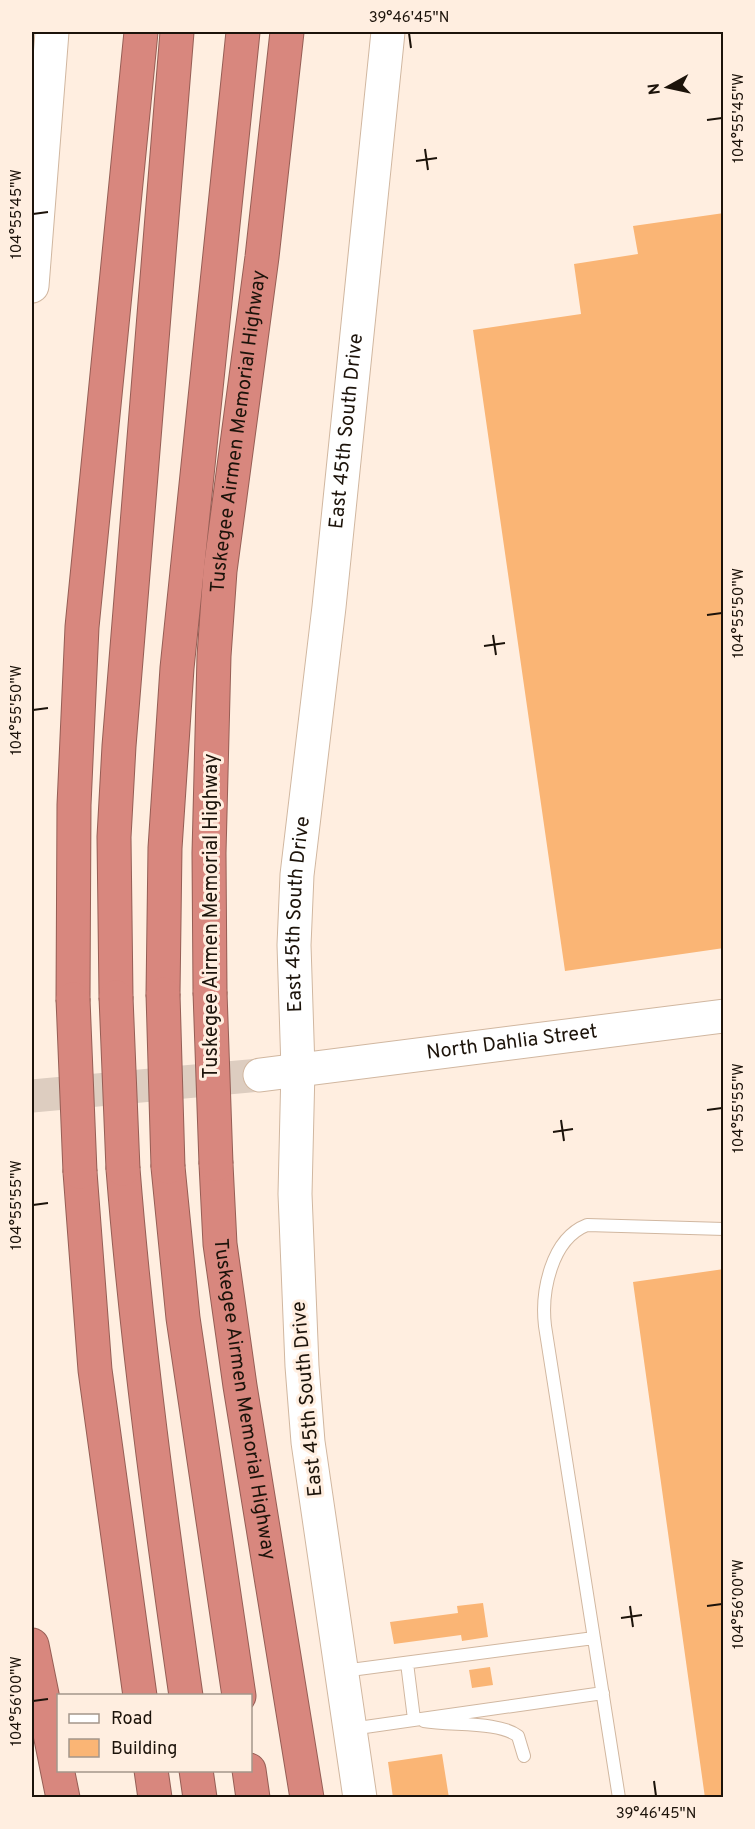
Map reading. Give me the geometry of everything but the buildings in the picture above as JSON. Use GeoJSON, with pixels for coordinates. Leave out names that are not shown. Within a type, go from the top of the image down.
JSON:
{"type":"FeatureCollection","features":[{"type":"Feature","properties":{"kind":"highway"},"geometry":{"type":"LineString","coordinates":[[103,406],[122,32]]}},
{"type":"Feature","properties":{"kind":"highway"},"geometry":{"type":"LineString","coordinates":[[140,1694],[95,1370],[80,1172],[73,999],[74,817],[82,627],[141,32]]}},
{"type":"Feature","properties":{"kind":"highway"},"geometry":{"type":"LineString","coordinates":[[177,32],[118,746],[114,837],[116,997],[123,1169],[142,1361],[186,1694]]}},
{"type":"Feature","properties":{"kind":"highway"},"geometry":{"type":"LineString","coordinates":[[239,1694],[183,1318],[168,1167],[163,994],[165,848],[177,668],[243,32]]}},
{"type":"Feature","properties":{"kind":"highway","name":"Tuskegee Airmen Memorial Highway"},"geometry":{"type":"LineString","coordinates":[[288,36],[262,257],[220,571],[214,656],[209,841],[210,992],[220,1244],[240,1386],[308,1797]]}},
{"type":"Feature","properties":{"kind":"highway"},"geometry":{"type":"LineString","coordinates":[[32,1645],[57,1768]]}},
{"type":"Feature","properties":{"kind":"highway"},"geometry":{"type":"LineString","coordinates":[[58,1772],[63,1797]]}},
{"type":"Feature","properties":{"kind":"highway"},"geometry":{"type":"LineString","coordinates":[[151,1772],[155,1797]]}},
{"type":"Feature","properties":{"kind":"highway"},"geometry":{"type":"LineString","coordinates":[[196,1772],[200,1797]]}},
{"type":"Feature","properties":{"kind":"highway"},"geometry":{"type":"LineString","coordinates":[[249,1772],[253,1797]]}},
{"type":"Feature","properties":{"kind":"main road"},"geometry":{"type":"LineString","coordinates":[[32,286],[52,32]]}},
{"type":"Feature","properties":{"kind":"main road","name":"East 45th South Drive"},"geometry":{"type":"LineString","coordinates":[[360,1797],[308,1442],[302,1366],[295,1194],[298,1069],[294,945],[297,875],[329,607],[388,32]]}},
{"type":"Feature","properties":{"kind":"main road","name":"North Dahlia Street"},"geometry":{"type":"LineString","coordinates":[[260,1075],[723,1016]]}},
{"type":"Feature","properties":{"kind":"main road"},"geometry":{"type":"LineString","coordinates":[[32,1640],[49,1797]]}},
{"type":"Feature","properties":{"kind":"lane"},"geometry":{"type":"LineString","coordinates":[[619,1797],[544,1317],[547,1278],[555,1259],[570,1238],[587,1225],[723,1229]]}},
{"type":"Feature","properties":{"kind":"lane"},"geometry":{"type":"LineString","coordinates":[[342,1671],[594,1638]]}},
{"type":"Feature","properties":{"kind":"lane"},"geometry":{"type":"LineString","coordinates":[[407,1663],[414,1719]]}},
{"type":"Feature","properties":{"kind":"lane"},"geometry":{"type":"LineString","coordinates":[[350,1729],[603,1693]]}},
{"type":"Feature","properties":{"kind":"lane"},"geometry":{"type":"LineString","coordinates":[[414,1719],[448,1726],[504,1728],[518,1736],[524,1756]]}},
{"type":"Feature","properties":{"kind":"tunnel"},"geometry":{"type":"LineString","coordinates":[[32,1096],[260,1075]]}}]}
